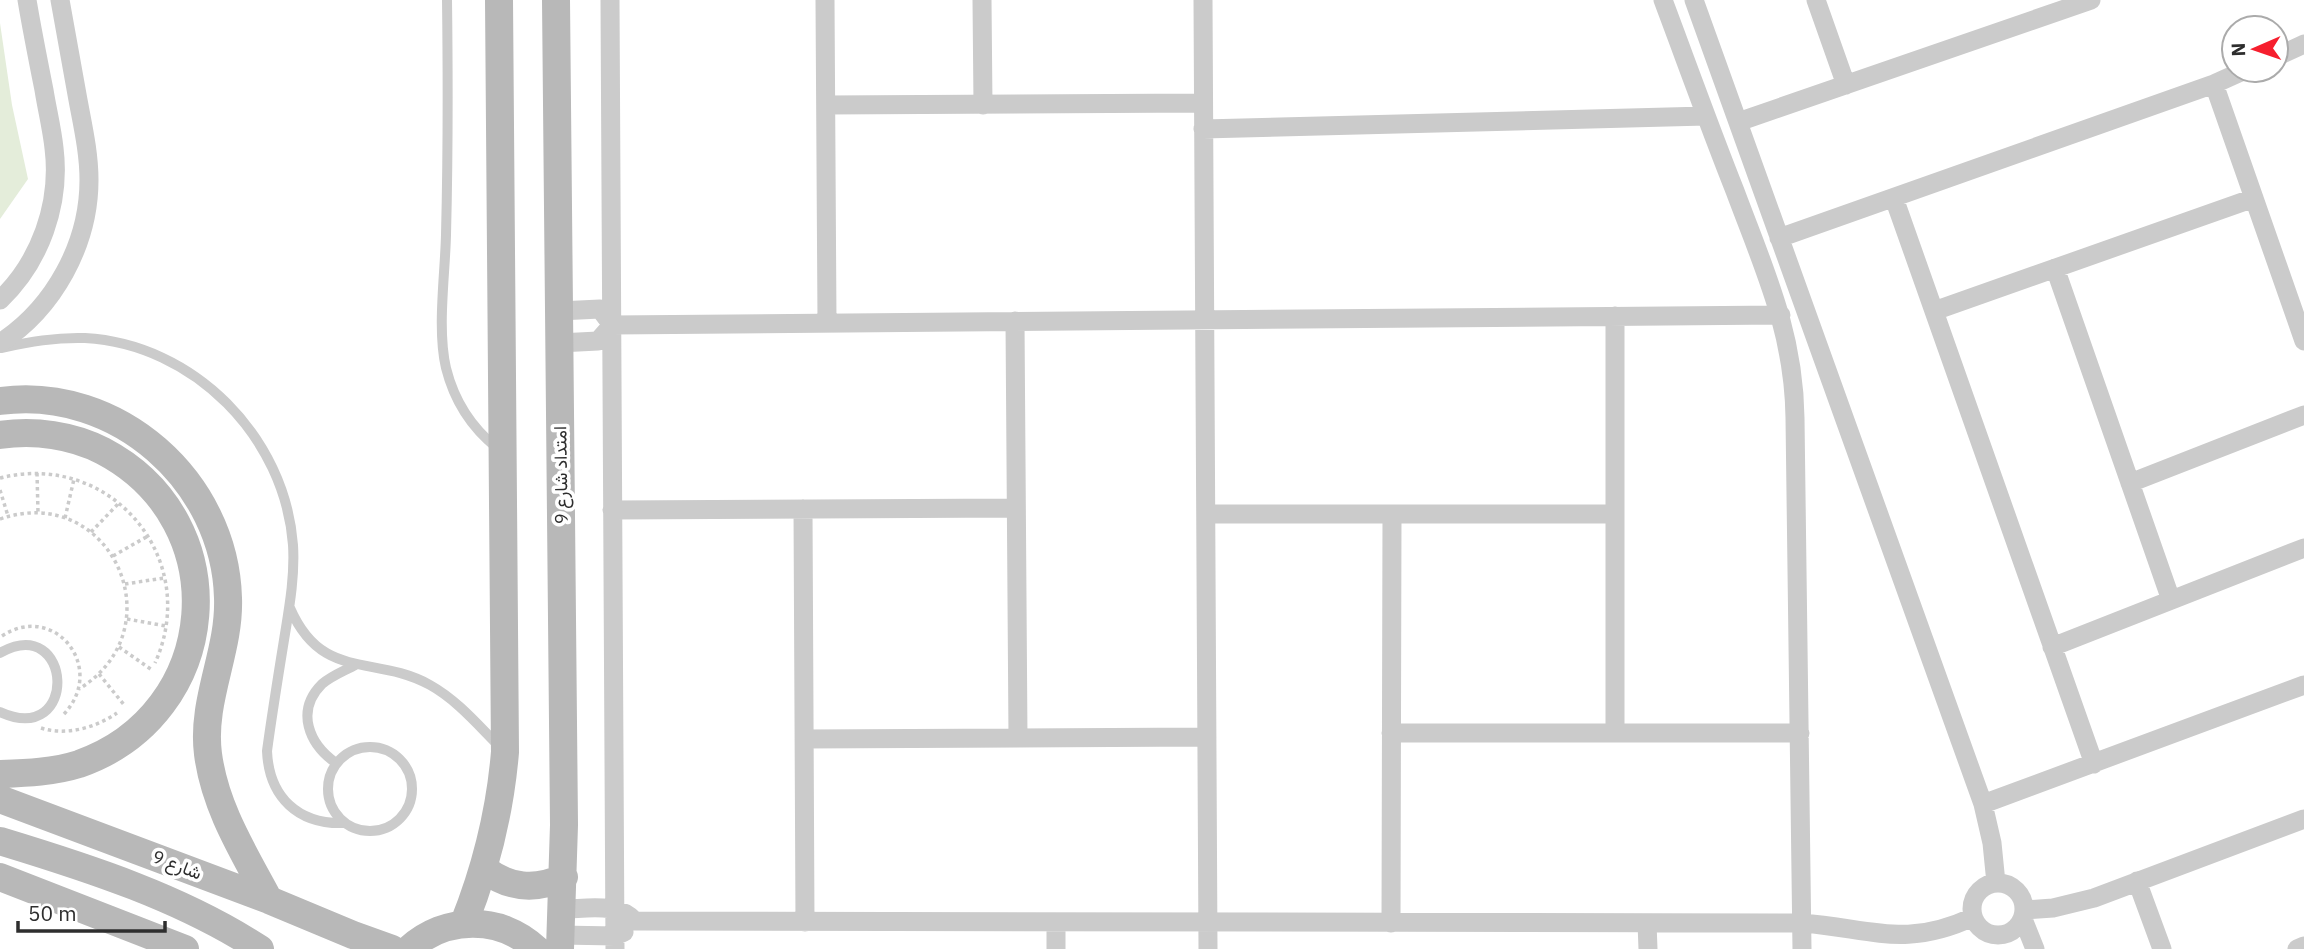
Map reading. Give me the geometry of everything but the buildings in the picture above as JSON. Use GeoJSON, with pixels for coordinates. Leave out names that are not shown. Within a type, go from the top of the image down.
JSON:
{"type":"FeatureCollection","features":[{"type":"Feature","properties":{"kind":"main road"},"geometry":{"type":"LineString","coordinates":[[464,923],[484,869],[498,811],[505,752],[499,0]]}},
{"type":"Feature","properties":{"kind":"main road","name":"امتداد شارع 9"},"geometry":{"type":"LineString","coordinates":[[556,0],[564,877],[561,931]]}},
{"type":"Feature","properties":{"kind":"main road"},"geometry":{"type":"LineString","coordinates":[[0,401],[56,402],[90,411],[122,425],[160,452],[177,468],[204,507],[222,551],[229,598],[225,645],[209,708],[208,751],[211,771],[223,811],[269,900]]}},
{"type":"Feature","properties":{"kind":"main road"},"geometry":{"type":"LineString","coordinates":[[0,435],[33,433],[75,440],[95,447],[131,469],[162,500],[179,528],[191,559],[197,603],[191,646],[184,666],[163,703],[133,734],[97,757],[77,764],[56,770],[0,774]]}},
{"type":"Feature","properties":{"kind":"main road","name":"شارع 9"},"geometry":{"type":"LineString","coordinates":[[0,799],[392,949]]}},
{"type":"Feature","properties":{"kind":"main road","name":"شارع 9"},"geometry":{"type":"LineString","coordinates":[[0,841],[143,891],[217,924],[260,949]]}},
{"type":"Feature","properties":{"kind":"main road"},"geometry":{"type":"LineString","coordinates":[[484,869],[505,882],[528,887],[541,886],[564,877]]}},
{"type":"Feature","properties":{"kind":"main road"},"geometry":{"type":"LineString","coordinates":[[0,877],[186,949]]}},
{"type":"Feature","properties":{"kind":"main road"},"geometry":{"type":"LineString","coordinates":[[409,949],[425,936],[464,923],[500,928],[521,937],[536,949]]}},
{"type":"Feature","properties":{"kind":"street"},"geometry":{"type":"LineString","coordinates":[[0,300],[22,275],[33,257],[50,215],[54,194],[54,150],[27,0]]}},
{"type":"Feature","properties":{"kind":"street"},"geometry":{"type":"LineString","coordinates":[[0,345],[25,324],[55,289],[76,249],[87,205],[88,159],[60,0]]}},
{"type":"Feature","properties":{"kind":"street"},"geometry":{"type":"LineString","coordinates":[[610,0],[615,942]]}},
{"type":"Feature","properties":{"kind":"street"},"geometry":{"type":"LineString","coordinates":[[825,0],[827,322]]}},
{"type":"Feature","properties":{"kind":"street"},"geometry":{"type":"LineString","coordinates":[[982,0],[983,105]]}},
{"type":"Feature","properties":{"kind":"street"},"geometry":{"type":"LineString","coordinates":[[1203,0],[1209,949]]}},
{"type":"Feature","properties":{"kind":"street"},"geometry":{"type":"LineString","coordinates":[[1663,0],[1781,315],[1792,366],[1795,392],[1802,949]]}},
{"type":"Feature","properties":{"kind":"street"},"geometry":{"type":"LineString","coordinates":[[1694,0],[1983,804],[1992,843],[1996,883]]}},
{"type":"Feature","properties":{"kind":"street"},"geometry":{"type":"LineString","coordinates":[[1816,0],[1846,85]]}},
{"type":"Feature","properties":{"kind":"street"},"geometry":{"type":"LineString","coordinates":[[1738,122],[2091,0]]}},
{"type":"Feature","properties":{"kind":"street"},"geometry":{"type":"LineString","coordinates":[[1779,238],[2220,81]]}},
{"type":"Feature","properties":{"kind":"street"},"geometry":{"type":"LineString","coordinates":[[2214,84],[2304,341]]}},
{"type":"Feature","properties":{"kind":"street"},"geometry":{"type":"LineString","coordinates":[[826,105],[1203,103]]}},
{"type":"Feature","properties":{"kind":"street"},"geometry":{"type":"LineString","coordinates":[[1203,129],[1706,116]]}},
{"type":"Feature","properties":{"kind":"street"},"geometry":{"type":"LineString","coordinates":[[1894,198],[2094,764]]}},
{"type":"Feature","properties":{"kind":"street"},"geometry":{"type":"LineString","coordinates":[[1934,311],[2253,198]]}},
{"type":"Feature","properties":{"kind":"street"},"geometry":{"type":"LineString","coordinates":[[2055,268],[2171,600]]}},
{"type":"Feature","properties":{"kind":"street"},"geometry":{"type":"LineString","coordinates":[[559,311],[600,309],[612,326]]}},
{"type":"Feature","properties":{"kind":"street"},"geometry":{"type":"LineString","coordinates":[[559,343],[598,341],[612,326],[1781,315]]}},
{"type":"Feature","properties":{"kind":"street"},"geometry":{"type":"LineString","coordinates":[[1615,316],[1615,733]]}},
{"type":"Feature","properties":{"kind":"street"},"geometry":{"type":"LineString","coordinates":[[1016,321],[1018,738]]}},
{"type":"Feature","properties":{"kind":"street"},"geometry":{"type":"LineString","coordinates":[[2130,482],[2304,415]]}},
{"type":"Feature","properties":{"kind":"street"},"geometry":{"type":"LineString","coordinates":[[612,510],[1016,508]]}},
{"type":"Feature","properties":{"kind":"street"},"geometry":{"type":"LineString","coordinates":[[803,509],[804,922]]}},
{"type":"Feature","properties":{"kind":"street"},"geometry":{"type":"LineString","coordinates":[[1206,514],[1615,514]]}},
{"type":"Feature","properties":{"kind":"street"},"geometry":{"type":"LineString","coordinates":[[1391,922],[1392,514]]}},
{"type":"Feature","properties":{"kind":"street"},"geometry":{"type":"LineString","coordinates":[[2052,646],[2304,548]]}},
{"type":"Feature","properties":{"kind":"street"},"geometry":{"type":"LineString","coordinates":[[1983,804],[2304,685]]}},
{"type":"Feature","properties":{"kind":"street"},"geometry":{"type":"LineString","coordinates":[[1391,733],[1800,733]]}},
{"type":"Feature","properties":{"kind":"street"},"geometry":{"type":"LineString","coordinates":[[804,739],[1207,737]]}},
{"type":"Feature","properties":{"kind":"street"},"geometry":{"type":"LineString","coordinates":[[2035,949],[2024,915],[2021,896],[2017,890],[2004,883],[1996,883],[1989,884],[1976,894],[1973,917],[1982,930],[1997,936],[2013,932],[2024,915],[2080,902],[2304,819]]}},
{"type":"Feature","properties":{"kind":"street"},"geometry":{"type":"LineString","coordinates":[[2137,881],[2162,949]]}},
{"type":"Feature","properties":{"kind":"street"},"geometry":{"type":"LineString","coordinates":[[561,931],[615,909],[626,913],[635,921],[1802,923],[1881,942],[1947,928],[1973,917]]}},
{"type":"Feature","properties":{"kind":"street"},"geometry":{"type":"LineString","coordinates":[[615,942],[635,921]]}},
{"type":"Feature","properties":{"kind":"street"},"geometry":{"type":"LineString","coordinates":[[1056,922],[1056,949]]}},
{"type":"Feature","properties":{"kind":"street"},"geometry":{"type":"LineString","coordinates":[[1647,923],[1648,949]]}},
{"type":"Feature","properties":{"kind":"street"},"geometry":{"type":"LineString","coordinates":[[561,931],[615,942]]}},
{"type":"Feature","properties":{"kind":"street"},"geometry":{"type":"LineString","coordinates":[[2297,949],[2304,946]]}},
{"type":"Feature","properties":{"kind":"lane"},"geometry":{"type":"LineString","coordinates":[[447,0],[448,149],[444,351],[451,385],[463,409],[477,430],[503,453]]}},
{"type":"Feature","properties":{"kind":"lane"},"geometry":{"type":"LineString","coordinates":[[0,345],[66,338],[87,338],[128,345],[186,370],[219,396],[248,427],[260,444],[282,492],[292,543],[289,608],[267,751],[269,773],[278,793],[302,815],[323,823],[345,823],[365,831],[387,828],[404,814],[409,804],[412,782],[409,772],[395,754],[374,746],[353,750],[336,763],[330,773],[328,795],[337,815],[345,823]]}},
{"type":"Feature","properties":{"kind":"lane"},"geometry":{"type":"LineString","coordinates":[[289,608],[310,640],[331,656],[355,665],[401,673],[432,686],[458,706],[505,752]]}},
{"type":"Feature","properties":{"kind":"lane"},"geometry":{"type":"LineString","coordinates":[[0,653],[16,646],[33,647],[47,655],[57,670],[58,687],[52,702],[40,714],[24,719],[0,712]]}},
{"type":"Feature","properties":{"kind":"lane"},"geometry":{"type":"LineString","coordinates":[[336,763],[325,755],[313,740],[307,721],[308,711],[310,702],[321,685],[355,665]]}},
{"type":"Feature","properties":{"kind":"path"},"geometry":{"type":"LineString","coordinates":[[37,473],[38,512]]}},
{"type":"Feature","properties":{"kind":"path"},"geometry":{"type":"LineString","coordinates":[[0,478],[37,473],[74,479],[98,489],[120,503],[135,518],[158,556],[165,578],[168,602],[166,626],[158,656],[148,677]]}},
{"type":"Feature","properties":{"kind":"path"},"geometry":{"type":"LineString","coordinates":[[65,517],[74,479]]}},
{"type":"Feature","properties":{"kind":"path"},"geometry":{"type":"LineString","coordinates":[[0,490],[9,516]]}},
{"type":"Feature","properties":{"kind":"path"},"geometry":{"type":"LineString","coordinates":[[91,532],[120,503]]}},
{"type":"Feature","properties":{"kind":"path"},"geometry":{"type":"LineString","coordinates":[[0,519],[38,512],[65,517],[91,532],[113,556],[125,584],[127,619],[119,647],[99,674],[79,689]]}},
{"type":"Feature","properties":{"kind":"path"},"geometry":{"type":"LineString","coordinates":[[113,556],[148,536]]}},
{"type":"Feature","properties":{"kind":"path"},"geometry":{"type":"LineString","coordinates":[[125,584],[165,578]]}},
{"type":"Feature","properties":{"kind":"path"},"geometry":{"type":"LineString","coordinates":[[127,619],[166,626]]}},
{"type":"Feature","properties":{"kind":"path"},"geometry":{"type":"LineString","coordinates":[[119,647],[152,670]]}},
{"type":"Feature","properties":{"kind":"path"},"geometry":{"type":"LineString","coordinates":[[99,674],[125,706]]}},
{"type":"Feature","properties":{"kind":"path"},"geometry":{"type":"LineString","coordinates":[[24,719],[45,730],[74,730],[101,722],[130,701]]}},
{"type":"Feature","properties":{"kind":"green space"},"geometry":{"type":"Polygon","coordinates":[[[0,23],[12,105],[28,179],[0,219],[0,23]]]}}]}
